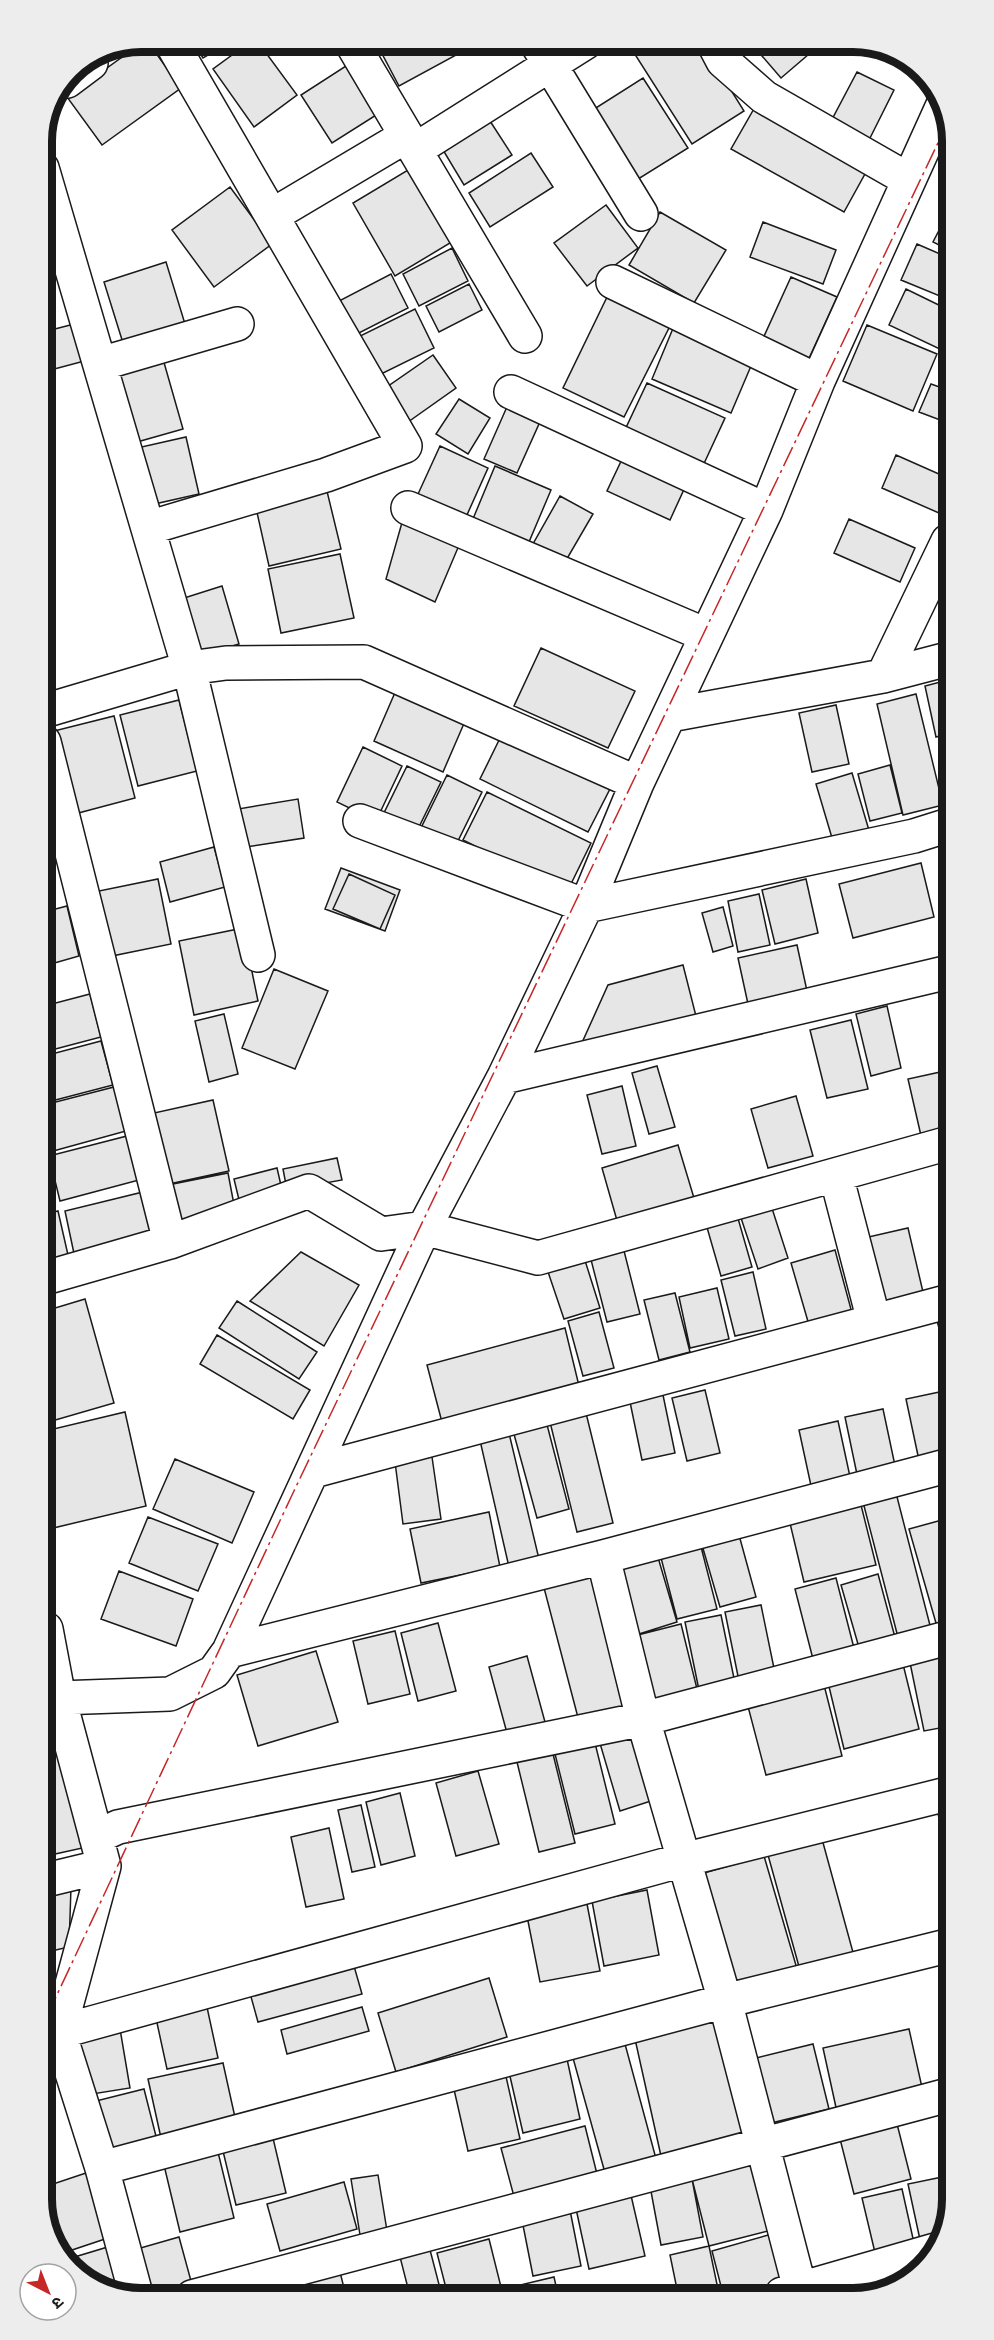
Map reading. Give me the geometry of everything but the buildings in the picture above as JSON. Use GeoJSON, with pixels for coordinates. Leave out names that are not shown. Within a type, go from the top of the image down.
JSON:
{"type":"FeatureCollection","features":[{"type":"Feature","properties":{"kind":"street"},"geometry":{"type":"LineString","coordinates":[[148,528],[327,475],[405,446],[177,52]]}},
{"type":"Feature","properties":{"kind":"street"},"geometry":{"type":"LineString","coordinates":[[357,52],[525,336]]}},
{"type":"Feature","properties":{"kind":"street"},"geometry":{"type":"LineString","coordinates":[[719,53],[723,61],[764,97],[909,180]]}},
{"type":"Feature","properties":{"kind":"street"},"geometry":{"type":"LineString","coordinates":[[273,215],[410,143],[543,54],[641,214]]}},
{"type":"Feature","properties":{"kind":"street"},"geometry":{"type":"LineString","coordinates":[[52,1700],[170,1694],[214,1672],[229,1651],[424,1228],[504,1077],[586,906],[637,783],[766,510],[818,381],[938,116]]}},
{"type":"Feature","properties":{"kind":"street"},"geometry":{"type":"LineString","coordinates":[[53,205],[189,668],[258,955]]}},
{"type":"Feature","properties":{"kind":"street"},"geometry":{"type":"LineString","coordinates":[[613,282],[818,381]]}},
{"type":"Feature","properties":{"kind":"street"},"geometry":{"type":"LineString","coordinates":[[100,364],[237,324]]}},
{"type":"Feature","properties":{"kind":"street"},"geometry":{"type":"LineString","coordinates":[[511,392],[766,510]]}},
{"type":"Feature","properties":{"kind":"street"},"geometry":{"type":"LineString","coordinates":[[408,508],[706,634]]}},
{"type":"Feature","properties":{"kind":"street"},"geometry":{"type":"LineString","coordinates":[[883,675],[942,553]]}},
{"type":"Feature","properties":{"kind":"street"},"geometry":{"type":"LineString","coordinates":[[670,715],[883,675],[942,660]]}},
{"type":"Feature","properties":{"kind":"street"},"geometry":{"type":"LineString","coordinates":[[53,708],[189,668],[226,663],[364,662],[637,783]]}},
{"type":"Feature","properties":{"kind":"street"},"geometry":{"type":"LineString","coordinates":[[53,776],[170,1242]]}},
{"type":"Feature","properties":{"kind":"street"},"geometry":{"type":"LineString","coordinates":[[360,821],[586,906],[914,836],[942,827]]}},
{"type":"Feature","properties":{"kind":"street"},"geometry":{"type":"LineString","coordinates":[[504,1077],[942,974]]}},
{"type":"Feature","properties":{"kind":"street"},"geometry":{"type":"LineString","coordinates":[[52,1276],[170,1242],[309,1191],[381,1234],[424,1228],[538,1258],[942,1145]]}},
{"type":"Feature","properties":{"kind":"street"},"geometry":{"type":"LineString","coordinates":[[836,1174],[874,1322]]}},
{"type":"Feature","properties":{"kind":"street"},"geometry":{"type":"LineString","coordinates":[[313,1471],[942,1303]]}},
{"type":"Feature","properties":{"kind":"street"},"geometry":{"type":"LineString","coordinates":[[229,1651],[603,1557],[942,1467]]}},
{"type":"Feature","properties":{"kind":"street"},"geometry":{"type":"LineString","coordinates":[[603,1557],[643,1719],[764,2144],[793,2288]]}},
{"type":"Feature","properties":{"kind":"street"},"geometry":{"type":"LineString","coordinates":[[134,2287],[102,2168],[59,2032],[100,1852],[118,1827],[643,1719],[942,1639]]}},
{"type":"Feature","properties":{"kind":"street"},"geometry":{"type":"LineString","coordinates":[[52,1701],[100,1852]]}},
{"type":"Feature","properties":{"kind":"street"},"geometry":{"type":"LineString","coordinates":[[59,2032],[683,1860],[942,1795]]}},
{"type":"Feature","properties":{"kind":"street"},"geometry":{"type":"LineString","coordinates":[[52,1877],[100,1852]]}},
{"type":"Feature","properties":{"kind":"street"},"geometry":{"type":"LineString","coordinates":[[102,2168],[725,2001],[942,1947]]}},
{"type":"Feature","properties":{"kind":"street"},"geometry":{"type":"LineString","coordinates":[[229,2287],[942,2097]]}},
{"type":"Feature","properties":{"kind":"street"},"geometry":{"type":"LineString","coordinates":[[808,2288],[922,2254]]}},
{"type":"Feature","properties":{"kind":"power"},"geometry":{"type":"LineString","coordinates":[[52,2005],[293,1493],[941,136]]}}]}
